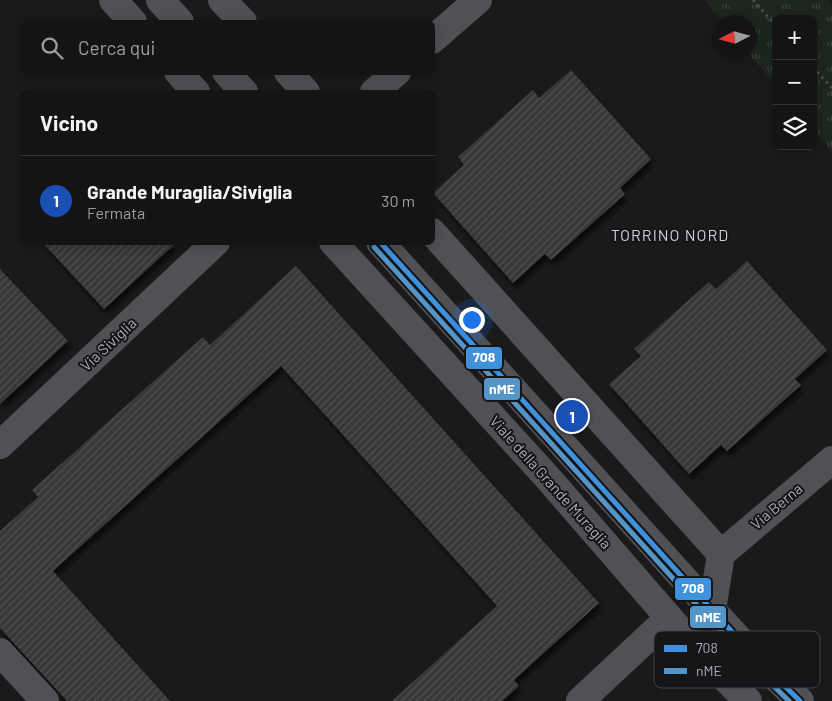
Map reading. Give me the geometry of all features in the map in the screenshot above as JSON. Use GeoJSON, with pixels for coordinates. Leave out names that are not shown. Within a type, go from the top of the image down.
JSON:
{"type":"FeatureCollection","features":[{"type":"Feature","properties":{"kind":"street"},"geometry":{"type":"LineString","coordinates":[[112,0],[131,20]]}},
{"type":"Feature","properties":{"kind":"street"},"geometry":{"type":"LineString","coordinates":[[160,0],[178,20]]}},
{"type":"Feature","properties":{"kind":"street"},"geometry":{"type":"LineString","coordinates":[[222,0],[240,20]]}},
{"type":"Feature","properties":{"kind":"street"},"geometry":{"type":"LineString","coordinates":[[435,37],[478,0]]}},
{"type":"Feature","properties":{"kind":"street"},"geometry":{"type":"LineString","coordinates":[[181,75],[194,90]]}},
{"type":"Feature","properties":{"kind":"street"},"geometry":{"type":"LineString","coordinates":[[229,75],[242,90]]}},
{"type":"Feature","properties":{"kind":"street"},"geometry":{"type":"LineString","coordinates":[[291,75],[304,90]]}},
{"type":"Feature","properties":{"kind":"street"},"geometry":{"type":"LineString","coordinates":[[376,90],[394,75]]}},
{"type":"Feature","properties":{"kind":"street"},"geometry":{"type":"LineString","coordinates":[[435,235],[721,554],[712,610]]}},
{"type":"Feature","properties":{"kind":"street","name":"Via Siviglia"},"geometry":{"type":"LineString","coordinates":[[0,445],[213,245]]}},
{"type":"Feature","properties":{"kind":"street","name":"Viale della Grande Muraglia"},"geometry":{"type":"LineString","coordinates":[[336,245],[548,477],[626,565],[681,631]]}},
{"type":"Feature","properties":{"kind":"street"},"geometry":{"type":"LineString","coordinates":[[383,245],[731,631]]}},
{"type":"Feature","properties":{"kind":"street","name":"Via Berna"},"geometry":{"type":"LineString","coordinates":[[721,554],[832,460]]}},
{"type":"Feature","properties":{"kind":"street"},"geometry":{"type":"LineString","coordinates":[[655,631],[669,618]]}},
{"type":"Feature","properties":{"kind":"street"},"geometry":{"type":"LineString","coordinates":[[580,701],[654,632]]}},
{"type":"Feature","properties":{"kind":"street"},"geometry":{"type":"LineString","coordinates":[[0,652],[45,701]]}},
{"type":"Feature","properties":{"kind":"street","name":"Viale della Grande Muraglia"},"geometry":{"type":"LineString","coordinates":[[735,688],[748,701]]}},
{"type":"Feature","properties":{"kind":"street"},"geometry":{"type":"LineString","coordinates":[[787,688],[800,701]]}},
{"type":"Feature","properties":{"kind":"path"},"geometry":{"type":"LineString","coordinates":[[753,0],[772,21]]}},
{"type":"Feature","properties":{"kind":"path"},"geometry":{"type":"LineString","coordinates":[[817,71],[832,88]]}},
{"type":"Feature","properties":{"kind":"green space"},"geometry":{"type":"Polygon","coordinates":[[[704,0],[828,0],[832,6],[832,152],[817,135],[817,15],[772,15],[772,80],[754,60],[757,60],[757,15],[717,15],[704,0]]]}},
{"type":"Feature","properties":{"kind":"building"},"geometry":{"type":"Polygon","coordinates":[[[571,70],[651,159],[620,188],[625,194],[551,260],[545,254],[513,283],[435,195],[435,191],[464,165],[458,157],[533,90],[539,98],[571,70]]]}},
{"type":"Feature","properties":{"kind":"building"},"geometry":{"type":"Polygon","coordinates":[[[45,245],[174,245],[104,309],[45,245]]]}},
{"type":"Feature","properties":{"kind":"building"},"geometry":{"type":"Polygon","coordinates":[[[747,261],[827,350],[795,379],[801,385],[727,451],[721,445],[689,474],[609,384],[641,356],[634,349],[709,282],[716,289],[747,261]]]}},
{"type":"Feature","properties":{"kind":"building"},"geometry":{"type":"Polygon","coordinates":[[[296,266],[599,603],[514,680],[519,686],[502,701],[392,701],[497,606],[281,366],[53,571],[170,701],[67,701],[0,628],[0,531],[38,497],[32,490],[203,337],[210,345],[296,266]]]}},
{"type":"Feature","properties":{"kind":"building"},"geometry":{"type":"Polygon","coordinates":[[[0,269],[68,341],[0,404],[0,269]]]}},
{"type":"Feature","properties":{"kind":"transit line","name":"708"},"geometry":{"type":"LineString","coordinates":[[383,245],[731,631]]}},
{"type":"Feature","properties":{"kind":"transit line","name":"nME"},"geometry":{"type":"LineString","coordinates":[[374,247],[721,631]]}},
{"type":"Feature","properties":{"kind":"transit line","name":"nME"},"geometry":{"type":"LineString","coordinates":[[776,688],[789,701]]}},
{"type":"Feature","properties":{"kind":"transit line","name":"708"},"geometry":{"type":"LineString","coordinates":[[787,688],[800,701]]}},
{"type":"Feature","properties":{"kind":"place","name":"Grande Muraglia/Siviglia"},"geometry":{"type":"Point","coordinates":[572,416]}},
{"type":"Feature","properties":{"kind":"district","name":"TORRINO NORD"},"geometry":{"type":"Point","coordinates":[670,234]}}]}
